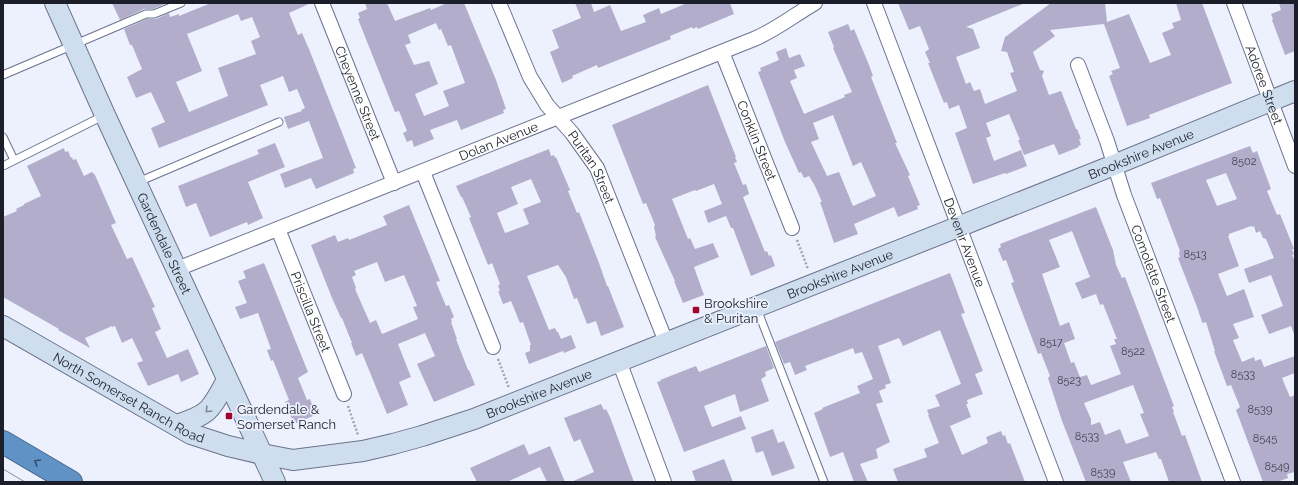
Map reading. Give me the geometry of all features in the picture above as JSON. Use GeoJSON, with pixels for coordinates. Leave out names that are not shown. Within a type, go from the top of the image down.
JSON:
{"type":"FeatureCollection","features":[{"type":"Feature","properties":{"kind":"highway"},"geometry":{"type":"LineString","coordinates":[[3,442],[71,482]]}},
{"type":"Feature","properties":{"kind":"street","name":"Gardendale Street"},"geometry":{"type":"LineString","coordinates":[[55,3],[105,115],[275,482]]}},
{"type":"Feature","properties":{"kind":"street","name":"Cheyenne Street"},"geometry":{"type":"LineString","coordinates":[[322,3],[394,183]]}},
{"type":"Feature","properties":{"kind":"street","name":"Puritan Street"},"geometry":{"type":"LineString","coordinates":[[499,3],[530,77],[547,105],[572,133],[597,168],[666,342]]}},
{"type":"Feature","properties":{"kind":"street","name":"Dolan Avenue"},"geometry":{"type":"LineString","coordinates":[[177,269],[722,52],[771,31],[815,3]]}},
{"type":"Feature","properties":{"kind":"street","name":"Devenir Avenue"},"geometry":{"type":"LineString","coordinates":[[874,3],[1056,482]]}},
{"type":"Feature","properties":{"kind":"street","name":"Adoree Street"},"geometry":{"type":"LineString","coordinates":[[1234,3],[1295,166]]}},
{"type":"Feature","properties":{"kind":"street","name":"Conklin Street"},"geometry":{"type":"LineString","coordinates":[[722,52],[792,228]]}},
{"type":"Feature","properties":{"kind":"street","name":"Comolette Street"},"geometry":{"type":"LineString","coordinates":[[1078,65],[1124,194],[1233,482]]}},
{"type":"Feature","properties":{"kind":"street","name":"Brookshire Avenue"},"geometry":{"type":"LineString","coordinates":[[262,454],[293,460],[363,450],[393,444],[474,419],[1295,91]]}},
{"type":"Feature","properties":{"kind":"street"},"geometry":{"type":"LineString","coordinates":[[422,172],[493,347]]}},
{"type":"Feature","properties":{"kind":"street","name":"Priscilla Street"},"geometry":{"type":"LineString","coordinates":[[278,229],[344,394]]}},
{"type":"Feature","properties":{"kind":"street","name":"North Somerset Ranch Road"},"geometry":{"type":"LineString","coordinates":[[3,326],[191,434],[228,446],[262,454]]}},
{"type":"Feature","properties":{"kind":"street"},"geometry":{"type":"LineString","coordinates":[[619,361],[664,482]]}},
{"type":"Feature","properties":{"kind":"street"},"geometry":{"type":"LineString","coordinates":[[177,425],[196,419],[212,408],[227,380]]}},
{"type":"Feature","properties":{"kind":"lane"},"geometry":{"type":"LineString","coordinates":[[3,74],[146,14],[154,14],[181,3]]}},
{"type":"Feature","properties":{"kind":"lane"},"geometry":{"type":"LineString","coordinates":[[3,166],[105,115]]}},
{"type":"Feature","properties":{"kind":"lane"},"geometry":{"type":"LineString","coordinates":[[136,182],[279,122]]}},
{"type":"Feature","properties":{"kind":"lane"},"geometry":{"type":"LineString","coordinates":[[3,138],[14,160]]}},
{"type":"Feature","properties":{"kind":"lane"},"geometry":{"type":"LineString","coordinates":[[756,306],[824,482]]}},
{"type":"Feature","properties":{"kind":"path"},"geometry":{"type":"LineString","coordinates":[[792,228],[814,284]]}},
{"type":"Feature","properties":{"kind":"path"},"geometry":{"type":"LineString","coordinates":[[493,347],[516,403]]}},
{"type":"Feature","properties":{"kind":"path"},"geometry":{"type":"LineString","coordinates":[[344,394],[363,450]]}},
{"type":"Feature","properties":{"kind":"building"},"geometry":{"type":"Polygon","coordinates":[[[112,3],[165,4],[153,9],[144,9],[120,20],[112,3]]]}},
{"type":"Feature","properties":{"kind":"building"},"geometry":{"type":"Polygon","coordinates":[[[211,3],[311,3],[289,13],[298,35],[302,33],[309,49],[356,168],[353,169],[354,173],[316,189],[311,178],[285,188],[280,174],[323,158],[309,121],[288,129],[284,117],[302,111],[301,110],[305,108],[297,89],[289,92],[283,76],[260,85],[268,105],[159,148],[151,128],[165,122],[151,92],[136,98],[127,77],[142,69],[124,29],[147,19],[156,19],[169,13],[170,17],[179,14],[179,16],[211,3]],[[238,14],[187,34],[202,71],[176,82],[189,112],[228,96],[218,68],[256,54],[251,41],[260,37],[252,17],[241,21],[238,14]]]}},
{"type":"Feature","properties":{"kind":"building"},"geometry":{"type":"Polygon","coordinates":[[[365,3],[387,3],[395,21],[430,8],[431,10],[447,3],[464,3],[496,80],[506,109],[503,110],[504,113],[461,130],[457,120],[430,130],[434,139],[414,147],[412,140],[407,142],[403,133],[407,131],[399,111],[395,112],[358,19],[360,18],[358,13],[367,9],[365,3]],[[436,23],[408,35],[411,43],[405,45],[414,65],[429,61],[438,84],[415,94],[424,116],[449,106],[443,91],[465,83],[451,45],[448,46],[441,29],[439,30],[436,23]]]}},
{"type":"Feature","properties":{"kind":"building"},"geometry":{"type":"Polygon","coordinates":[[[575,3],[591,3],[594,12],[610,5],[621,31],[646,22],[643,15],[659,8],[661,14],[687,3],[730,3],[734,14],[698,29],[697,27],[693,29],[692,27],[670,36],[671,39],[598,68],[597,65],[572,76],[573,78],[562,83],[550,52],[559,48],[552,30],[581,18],[575,3]]]}},
{"type":"Feature","properties":{"kind":"building"},"geometry":{"type":"Polygon","coordinates":[[[898,3],[1025,3],[966,27],[973,29],[980,48],[956,57],[966,84],[970,82],[974,91],[980,89],[985,104],[1017,91],[1010,73],[1014,72],[1007,52],[1001,51],[1005,37],[1051,3],[1105,3],[1107,22],[1129,14],[1150,63],[1171,55],[1162,33],[1174,28],[1172,23],[1181,20],[1176,3],[1202,3],[1232,83],[1149,115],[1150,118],[1127,126],[1109,76],[1113,74],[1111,71],[1120,68],[1104,24],[1050,30],[1055,36],[1033,52],[1040,70],[1044,71],[1042,76],[1049,95],[1061,91],[1081,139],[1079,139],[1081,145],[1059,155],[1054,144],[1024,155],[1018,140],[1020,140],[1009,114],[986,123],[991,136],[986,138],[994,161],[1021,150],[1027,166],[973,184],[955,133],[967,128],[959,105],[949,109],[947,102],[944,103],[928,63],[930,63],[925,52],[929,49],[920,26],[909,30],[898,3]]]}},
{"type":"Feature","properties":{"kind":"building"},"geometry":{"type":"Polygon","coordinates":[[[1279,3],[1295,3],[1295,51],[1285,55],[1271,14],[1281,10],[1279,3]]]}},
{"type":"Feature","properties":{"kind":"building"},"geometry":{"type":"Polygon","coordinates":[[[848,24],[851,31],[854,29],[869,65],[873,76],[871,77],[897,143],[895,143],[910,175],[908,176],[920,205],[917,206],[918,209],[898,217],[894,207],[854,224],[858,234],[834,243],[820,202],[822,202],[815,186],[809,176],[804,178],[801,172],[799,173],[785,142],[758,72],[761,71],[760,68],[779,60],[776,52],[786,48],[789,58],[800,54],[805,66],[794,70],[797,78],[790,81],[804,114],[845,97],[844,95],[852,92],[833,48],[834,47],[828,32],[848,24]],[[833,115],[813,123],[819,139],[811,142],[827,176],[839,172],[853,206],[876,196],[861,162],[853,166],[833,115]]]}},
{"type":"Feature","properties":{"kind":"building"},"geometry":{"type":"Polygon","coordinates":[[[708,85],[736,157],[737,162],[734,163],[743,185],[746,184],[749,194],[743,197],[765,252],[767,251],[769,256],[771,255],[775,266],[751,276],[733,228],[731,228],[726,216],[708,223],[704,211],[722,204],[714,184],[672,199],[688,239],[690,238],[695,249],[713,243],[719,257],[694,267],[704,295],[683,303],[675,281],[655,237],[655,225],[646,203],[643,204],[612,125],[708,85]]]}},
{"type":"Feature","properties":{"kind":"building"},"geometry":{"type":"Polygon","coordinates":[[[275,143],[285,167],[248,182],[263,218],[248,225],[247,222],[210,237],[196,203],[186,207],[178,186],[259,154],[257,150],[275,143]]]}},
{"type":"Feature","properties":{"kind":"building"},"geometry":{"type":"Polygon","coordinates":[[[1250,146],[1253,153],[1257,151],[1271,189],[1267,191],[1277,215],[1280,214],[1294,249],[1292,249],[1294,254],[1292,255],[1295,261],[1295,334],[1291,326],[1269,334],[1261,315],[1283,306],[1271,275],[1249,283],[1244,269],[1274,258],[1266,239],[1263,238],[1260,231],[1256,233],[1254,226],[1229,234],[1228,236],[1239,266],[1218,274],[1227,296],[1244,289],[1254,317],[1233,324],[1239,338],[1233,340],[1242,362],[1254,357],[1255,361],[1261,359],[1264,367],[1295,356],[1295,373],[1282,378],[1290,397],[1295,395],[1295,472],[1287,474],[1288,478],[1277,482],[1263,482],[1236,410],[1240,407],[1231,385],[1227,386],[1214,351],[1206,322],[1202,322],[1178,258],[1180,257],[1180,251],[1160,198],[1157,199],[1151,183],[1250,146]],[[1226,173],[1206,180],[1217,206],[1237,199],[1226,173]]]}},
{"type":"Feature","properties":{"kind":"building"},"geometry":{"type":"Polygon","coordinates":[[[64,148],[65,152],[68,151],[73,160],[76,159],[84,176],[92,172],[95,175],[116,223],[111,225],[127,259],[132,257],[155,307],[152,308],[161,329],[155,332],[167,358],[188,349],[199,374],[181,382],[178,374],[148,386],[137,363],[143,361],[132,338],[122,343],[115,326],[85,338],[90,348],[3,297],[3,217],[17,211],[16,209],[24,204],[41,196],[27,166],[64,148]]]}},
{"type":"Feature","properties":{"kind":"building"},"geometry":{"type":"Polygon","coordinates":[[[549,149],[551,156],[554,155],[555,158],[556,157],[570,190],[568,191],[577,213],[579,212],[624,327],[601,336],[596,321],[587,324],[577,298],[574,299],[566,277],[558,265],[527,276],[549,330],[555,328],[561,339],[571,335],[576,348],[564,353],[563,351],[529,364],[525,353],[530,351],[531,345],[523,322],[520,323],[511,301],[503,304],[498,291],[500,291],[498,286],[500,284],[492,263],[488,265],[469,218],[471,217],[456,186],[549,149]],[[531,179],[511,187],[518,204],[497,213],[505,233],[529,224],[523,209],[541,202],[531,179]]]}},
{"type":"Feature","properties":{"kind":"building"},"geometry":{"type":"Polygon","coordinates":[[[409,205],[440,281],[436,282],[446,306],[449,305],[454,317],[451,319],[451,322],[456,339],[475,385],[434,402],[417,364],[435,356],[425,333],[398,344],[411,377],[399,382],[408,405],[387,414],[362,353],[356,356],[342,318],[332,298],[311,245],[335,235],[338,242],[348,238],[349,240],[387,225],[383,216],[409,205]],[[377,262],[354,271],[356,275],[352,277],[356,288],[355,289],[370,323],[376,320],[382,334],[418,319],[413,307],[417,306],[404,275],[385,282],[377,262]]]}},
{"type":"Feature","properties":{"kind":"building"},"geometry":{"type":"Polygon","coordinates":[[[1096,207],[1113,250],[1116,265],[1122,278],[1125,277],[1174,406],[1172,407],[1173,412],[1182,436],[1185,435],[1202,482],[1169,482],[1161,459],[1159,459],[1156,452],[1123,462],[1131,482],[1086,482],[1062,421],[1048,378],[1050,376],[1041,353],[1038,354],[1011,283],[1014,282],[1006,260],[1003,261],[998,249],[1001,247],[1000,244],[1096,207]],[[1072,231],[1049,240],[1060,267],[1042,274],[1060,326],[1069,322],[1075,339],[1064,343],[1071,363],[1074,362],[1080,377],[1087,375],[1091,385],[1121,374],[1110,346],[1116,344],[1114,339],[1117,339],[1103,304],[1100,305],[1096,294],[1082,299],[1075,283],[1090,277],[1072,231]],[[1133,385],[1084,403],[1091,419],[1091,425],[1100,422],[1105,435],[1120,429],[1126,444],[1149,436],[1140,414],[1144,413],[1133,385]]]}},
{"type":"Feature","properties":{"kind":"building"},"geometry":{"type":"Polygon","coordinates":[[[264,263],[308,372],[298,378],[307,400],[310,399],[315,412],[312,413],[313,416],[294,424],[285,402],[289,400],[273,360],[271,361],[267,350],[271,349],[258,313],[240,319],[235,307],[247,303],[238,281],[246,278],[243,271],[264,263]]]}},
{"type":"Feature","properties":{"kind":"building"},"geometry":{"type":"Polygon","coordinates":[[[950,273],[965,313],[961,314],[983,371],[975,374],[983,394],[967,400],[968,404],[966,404],[971,417],[950,426],[962,455],[988,443],[986,437],[1001,431],[1003,436],[1005,435],[1008,444],[1010,443],[1025,482],[898,482],[893,469],[927,457],[924,449],[939,443],[927,410],[940,406],[935,395],[961,384],[940,330],[903,346],[899,338],[878,346],[891,383],[885,385],[886,388],[879,391],[883,402],[876,404],[890,442],[876,449],[878,458],[860,464],[868,482],[854,482],[843,452],[830,457],[814,413],[823,409],[822,408],[860,393],[857,386],[873,379],[862,352],[855,354],[853,348],[805,366],[807,370],[795,375],[790,362],[784,364],[775,342],[950,273]]]}},
{"type":"Feature","properties":{"kind":"building"},"geometry":{"type":"Polygon","coordinates":[[[766,346],[774,368],[765,372],[766,376],[761,379],[769,401],[740,412],[735,394],[704,406],[712,427],[741,416],[746,429],[684,452],[657,382],[696,366],[699,372],[766,346]]]}},
{"type":"Feature","properties":{"kind":"building"},"geometry":{"type":"Polygon","coordinates":[[[601,404],[604,410],[606,409],[610,417],[634,482],[571,482],[594,472],[580,439],[574,442],[564,418],[601,404]]]}},
{"type":"Feature","properties":{"kind":"building"},"geometry":{"type":"Polygon","coordinates":[[[773,429],[778,443],[784,441],[795,468],[772,476],[763,451],[756,453],[751,437],[773,429]]]}},
{"type":"Feature","properties":{"kind":"building"},"geometry":{"type":"Polygon","coordinates":[[[524,444],[529,455],[550,446],[565,482],[547,482],[540,467],[507,482],[477,482],[470,468],[524,444]]]}},
{"type":"Feature","properties":{"kind":"building"},"geometry":{"type":"Polygon","coordinates":[[[724,459],[733,482],[696,482],[692,471],[724,459]]]}},
{"type":"Feature","properties":{"kind":"tram line"},"geometry":{"type":"LineString","coordinates":[[3,469],[25,482]]}},
{"type":"Feature","properties":{"kind":"place","name":"Brookshire & Puritan"},"geometry":{"type":"Point","coordinates":[696,310]}},
{"type":"Feature","properties":{"kind":"place","name":"Gardendale & Somerset Ranch"},"geometry":{"type":"Point","coordinates":[229,416]}}]}
